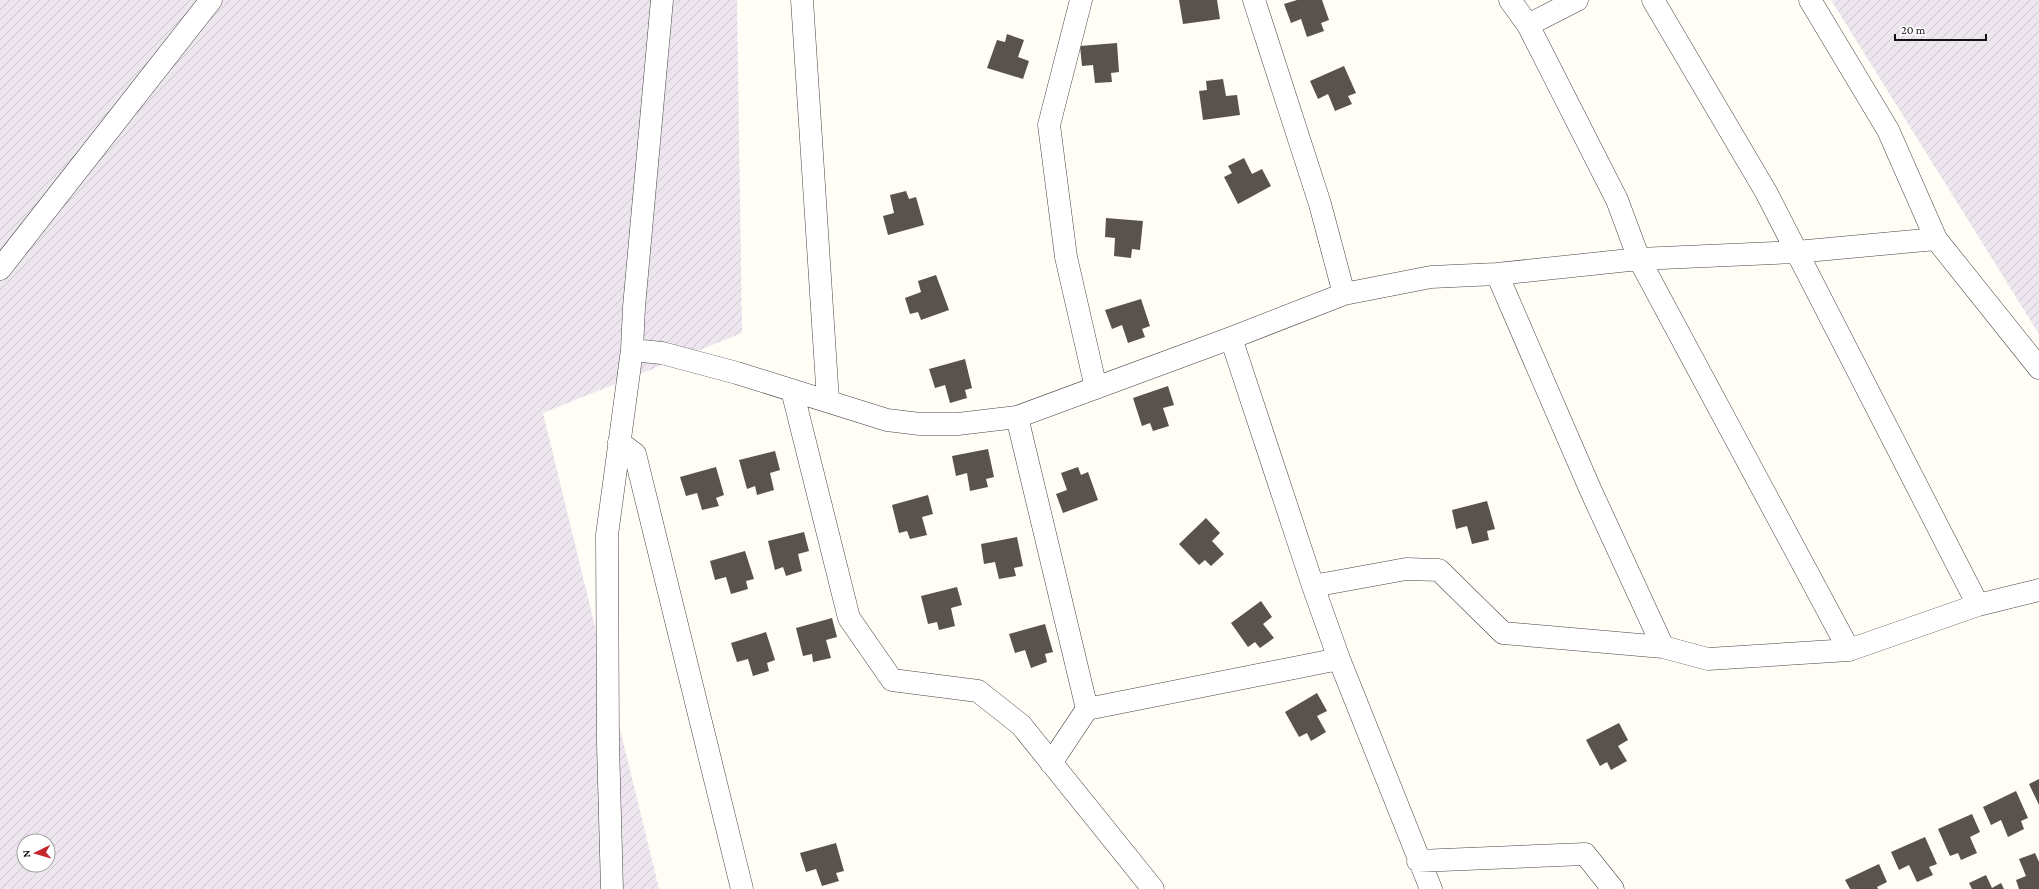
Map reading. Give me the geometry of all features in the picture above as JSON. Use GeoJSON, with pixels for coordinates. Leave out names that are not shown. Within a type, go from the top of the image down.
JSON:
{"type":"FeatureCollection","features":[{"type":"Feature","properties":{"kind":"street"},"geometry":{"type":"LineString","coordinates":[[0,269],[211,0]]}},
{"type":"Feature","properties":{"kind":"street"},"geometry":{"type":"LineString","coordinates":[[612,889],[610,862],[607,535],[632,350],[634,307],[662,0]]}},
{"type":"Feature","properties":{"kind":"street"},"geometry":{"type":"LineString","coordinates":[[802,0],[828,401]]}},
{"type":"Feature","properties":{"kind":"street"},"geometry":{"type":"LineString","coordinates":[[1081,0],[1049,125],[1066,257],[1096,388]]}},
{"type":"Feature","properties":{"kind":"street"},"geometry":{"type":"LineString","coordinates":[[1254,0],[1320,204],[1344,294]]}},
{"type":"Feature","properties":{"kind":"street"},"geometry":{"type":"LineString","coordinates":[[1510,0],[1528,25],[1617,200],[1639,259],[1849,650]]}},
{"type":"Feature","properties":{"kind":"street"},"geometry":{"type":"LineString","coordinates":[[1528,25],[1577,0]]}},
{"type":"Feature","properties":{"kind":"street"},"geometry":{"type":"LineString","coordinates":[[1653,0],[1766,192],[1978,605]]}},
{"type":"Feature","properties":{"kind":"street"},"geometry":{"type":"LineString","coordinates":[[1810,0],[1888,130],[1936,239],[2039,368]]}},
{"type":"Feature","properties":{"kind":"street"},"geometry":{"type":"LineString","coordinates":[[632,350],[662,354],[737,372],[887,420],[920,424],[958,424],[1017,417],[1231,338],[1344,294],[1431,277],[1497,274],[1639,259],[1796,252],[1936,239]]}},
{"type":"Feature","properties":{"kind":"street"},"geometry":{"type":"LineString","coordinates":[[1497,274],[1591,491],[1663,648]]}},
{"type":"Feature","properties":{"kind":"street"},"geometry":{"type":"LineString","coordinates":[[1231,338],[1313,586],[1339,659],[1418,861],[1431,889]]}},
{"type":"Feature","properties":{"kind":"street"},"geometry":{"type":"LineString","coordinates":[[792,390],[849,618],[892,680],[978,691],[1021,725],[1153,889]]}},
{"type":"Feature","properties":{"kind":"street"},"geometry":{"type":"LineString","coordinates":[[1017,417],[1087,710]]}},
{"type":"Feature","properties":{"kind":"street"},"geometry":{"type":"LineString","coordinates":[[619,442],[635,454],[742,889]]}},
{"type":"Feature","properties":{"kind":"street"},"geometry":{"type":"LineString","coordinates":[[1313,586],[1406,570],[1439,570],[1503,633],[1663,648],[1708,658],[1849,650],[1978,605],[2039,590]]}},
{"type":"Feature","properties":{"kind":"street"},"geometry":{"type":"LineString","coordinates":[[1051,763],[1087,710],[1339,659]]}},
{"type":"Feature","properties":{"kind":"street"},"geometry":{"type":"LineString","coordinates":[[1418,861],[1585,854],[1613,889]]}},
{"type":"Feature","properties":{"kind":"shaded area"},"geometry":{"type":"Polygon","coordinates":[[[0,0],[737,0],[742,333],[543,413],[659,889],[0,889],[0,0]]]}},
{"type":"Feature","properties":{"kind":"shaded area"},"geometry":{"type":"Polygon","coordinates":[[[1831,0],[2039,0],[2039,334],[1831,0]]]}},
{"type":"Feature","properties":{"kind":"building"},"geometry":{"type":"Polygon","coordinates":[[[1179,0],[1217,0],[1220,19],[1183,24],[1179,0]]]}},
{"type":"Feature","properties":{"kind":"building"},"geometry":{"type":"Polygon","coordinates":[[[1297,0],[1322,0],[1329,20],[1321,23],[1324,31],[1307,37],[1301,19],[1291,23],[1284,4],[1297,0]]]}},
{"type":"Feature","properties":{"kind":"building"},"geometry":{"type":"Polygon","coordinates":[[[1007,34],[1024,40],[1018,57],[1029,61],[1023,79],[987,68],[997,40],[1005,42],[1007,34]]]}},
{"type":"Feature","properties":{"kind":"building"},"geometry":{"type":"Polygon","coordinates":[[[1117,43],[1119,72],[1111,73],[1112,82],[1095,83],[1093,65],[1082,66],[1080,46],[1117,43]]]}},
{"type":"Feature","properties":{"kind":"building"},"geometry":{"type":"Polygon","coordinates":[[[1344,66],[1356,93],[1348,96],[1352,104],[1335,111],[1328,94],[1318,99],[1310,81],[1344,66]]]}},
{"type":"Feature","properties":{"kind":"building"},"geometry":{"type":"Polygon","coordinates":[[[1223,79],[1226,96],[1237,95],[1240,115],[1203,120],[1199,91],[1207,90],[1206,81],[1223,79]]]}},
{"type":"Feature","properties":{"kind":"building"},"geometry":{"type":"Polygon","coordinates":[[[1244,158],[1252,174],[1262,169],[1271,186],[1238,204],[1224,177],[1232,173],[1228,166],[1244,158]]]}},
{"type":"Feature","properties":{"kind":"building"},"geometry":{"type":"Polygon","coordinates":[[[906,191],[909,199],[916,197],[924,225],[888,235],[883,216],[894,213],[890,195],[906,191]]]}},
{"type":"Feature","properties":{"kind":"building"},"geometry":{"type":"Polygon","coordinates":[[[1106,218],[1143,221],[1140,250],[1132,249],[1131,258],[1114,256],[1115,238],[1105,237],[1106,218]]]}},
{"type":"Feature","properties":{"kind":"building"},"geometry":{"type":"Polygon","coordinates":[[[936,275],[949,310],[921,320],[918,312],[910,314],[905,298],[921,292],[918,281],[936,275]]]}},
{"type":"Feature","properties":{"kind":"building"},"geometry":{"type":"Polygon","coordinates":[[[1141,299],[1150,326],[1142,329],[1145,337],[1128,343],[1122,325],[1112,329],[1105,310],[1141,299]]]}},
{"type":"Feature","properties":{"kind":"building"},"geometry":{"type":"Polygon","coordinates":[[[965,359],[972,388],[965,390],[967,398],[950,403],[945,385],[935,388],[929,369],[965,359]]]}},
{"type":"Feature","properties":{"kind":"building"},"geometry":{"type":"Polygon","coordinates":[[[1168,386],[1174,405],[1163,408],[1169,426],[1153,431],[1150,423],[1142,426],[1133,398],[1168,386]]]}},
{"type":"Feature","properties":{"kind":"building"},"geometry":{"type":"Polygon","coordinates":[[[988,449],[994,477],[986,479],[988,487],[970,491],[967,473],[956,476],[952,456],[988,449]]]}},
{"type":"Feature","properties":{"kind":"building"},"geometry":{"type":"Polygon","coordinates":[[[775,451],[780,470],[770,473],[774,490],[757,495],[755,486],[747,489],[739,460],[775,451]]]}},
{"type":"Feature","properties":{"kind":"building"},"geometry":{"type":"Polygon","coordinates":[[[716,467],[724,495],[716,498],[719,506],[702,510],[697,493],[686,496],[680,477],[716,467]]]}},
{"type":"Feature","properties":{"kind":"building"},"geometry":{"type":"Polygon","coordinates":[[[1078,467],[1081,475],[1088,472],[1098,500],[1063,513],[1056,494],[1067,490],[1061,473],[1078,467]]]}},
{"type":"Feature","properties":{"kind":"building"},"geometry":{"type":"Polygon","coordinates":[[[928,495],[933,514],[922,517],[927,535],[910,539],[907,531],[899,533],[892,505],[928,495]]]}},
{"type":"Feature","properties":{"kind":"building"},"geometry":{"type":"Polygon","coordinates":[[[1487,501],[1495,529],[1487,531],[1489,540],[1472,544],[1467,526],[1456,529],[1452,510],[1487,501]]]}},
{"type":"Feature","properties":{"kind":"building"},"geometry":{"type":"Polygon","coordinates":[[[1206,518],[1220,533],[1212,541],[1224,554],[1211,566],[1205,560],[1199,565],[1179,544],[1206,518]]]}},
{"type":"Feature","properties":{"kind":"building"},"geometry":{"type":"Polygon","coordinates":[[[804,532],[809,551],[798,554],[802,571],[786,576],[783,567],[775,570],[768,541],[804,532]]]}},
{"type":"Feature","properties":{"kind":"building"},"geometry":{"type":"Polygon","coordinates":[[[1017,537],[1023,566],[1014,568],[1016,576],[999,579],[995,562],[984,564],[981,544],[1017,537]]]}},
{"type":"Feature","properties":{"kind":"building"},"geometry":{"type":"Polygon","coordinates":[[[745,551],[754,579],[746,581],[748,589],[731,594],[726,577],[715,580],[710,561],[745,551]]]}},
{"type":"Feature","properties":{"kind":"building"},"geometry":{"type":"Polygon","coordinates":[[[957,587],[962,605],[951,608],[955,626],[939,630],[937,622],[928,624],[921,596],[957,587]]]}},
{"type":"Feature","properties":{"kind":"building"},"geometry":{"type":"Polygon","coordinates":[[[1261,601],[1272,617],[1263,624],[1274,638],[1260,648],[1255,642],[1248,647],[1231,623],[1261,601]]]}},
{"type":"Feature","properties":{"kind":"building"},"geometry":{"type":"Polygon","coordinates":[[[832,618],[837,637],[826,640],[831,658],[813,662],[812,654],[803,656],[796,628],[832,618]]]}},
{"type":"Feature","properties":{"kind":"building"},"geometry":{"type":"Polygon","coordinates":[[[1045,624],[1053,652],[1045,654],[1047,662],[1031,668],[1025,650],[1015,653],[1009,634],[1045,624]]]}},
{"type":"Feature","properties":{"kind":"building"},"geometry":{"type":"Polygon","coordinates":[[[766,632],[775,660],[767,663],[769,671],[753,676],[748,659],[737,662],[731,643],[766,632]]]}},
{"type":"Feature","properties":{"kind":"building"},"geometry":{"type":"Polygon","coordinates":[[[1317,693],[1327,711],[1317,716],[1326,732],[1311,741],[1307,733],[1299,737],[1285,712],[1317,693]]]}},
{"type":"Feature","properties":{"kind":"building"},"geometry":{"type":"Polygon","coordinates":[[[1619,723],[1628,740],[1618,746],[1627,761],[1611,770],[1607,762],[1600,766],[1586,740],[1619,723]]]}},
{"type":"Feature","properties":{"kind":"building"},"geometry":{"type":"Polygon","coordinates":[[[2039,779],[2039,805],[2029,784],[2039,779]]]}},
{"type":"Feature","properties":{"kind":"building"},"geometry":{"type":"Polygon","coordinates":[[[2016,791],[2028,818],[2021,821],[2024,829],[2008,837],[2001,820],[1991,825],[1983,807],[2016,791]]]}},
{"type":"Feature","properties":{"kind":"building"},"geometry":{"type":"Polygon","coordinates":[[[1972,814],[1980,832],[1970,837],[1977,853],[1961,860],[1958,853],[1950,856],[1938,829],[1972,814]]]}},
{"type":"Feature","properties":{"kind":"building"},"geometry":{"type":"Polygon","coordinates":[[[1925,837],[1937,864],[1929,867],[1933,875],[1917,882],[1909,865],[1899,870],[1891,852],[1925,837]]]}},
{"type":"Feature","properties":{"kind":"building"},"geometry":{"type":"Polygon","coordinates":[[[836,843],[844,871],[836,873],[839,881],[822,886],[816,869],[806,872],[800,853],[836,843]]]}},
{"type":"Feature","properties":{"kind":"building"},"geometry":{"type":"Polygon","coordinates":[[[2035,853],[2039,862],[2039,889],[2019,889],[2016,880],[2026,876],[2019,859],[2035,853]]]}},
{"type":"Feature","properties":{"kind":"building"},"geometry":{"type":"Polygon","coordinates":[[[1879,864],[1887,882],[1877,887],[1878,889],[1850,889],[1845,880],[1879,864]]]}},
{"type":"Feature","properties":{"kind":"building"},"geometry":{"type":"Polygon","coordinates":[[[1986,875],[1992,888],[2001,883],[2004,889],[1972,889],[1969,883],[1986,875]]]}}]}
